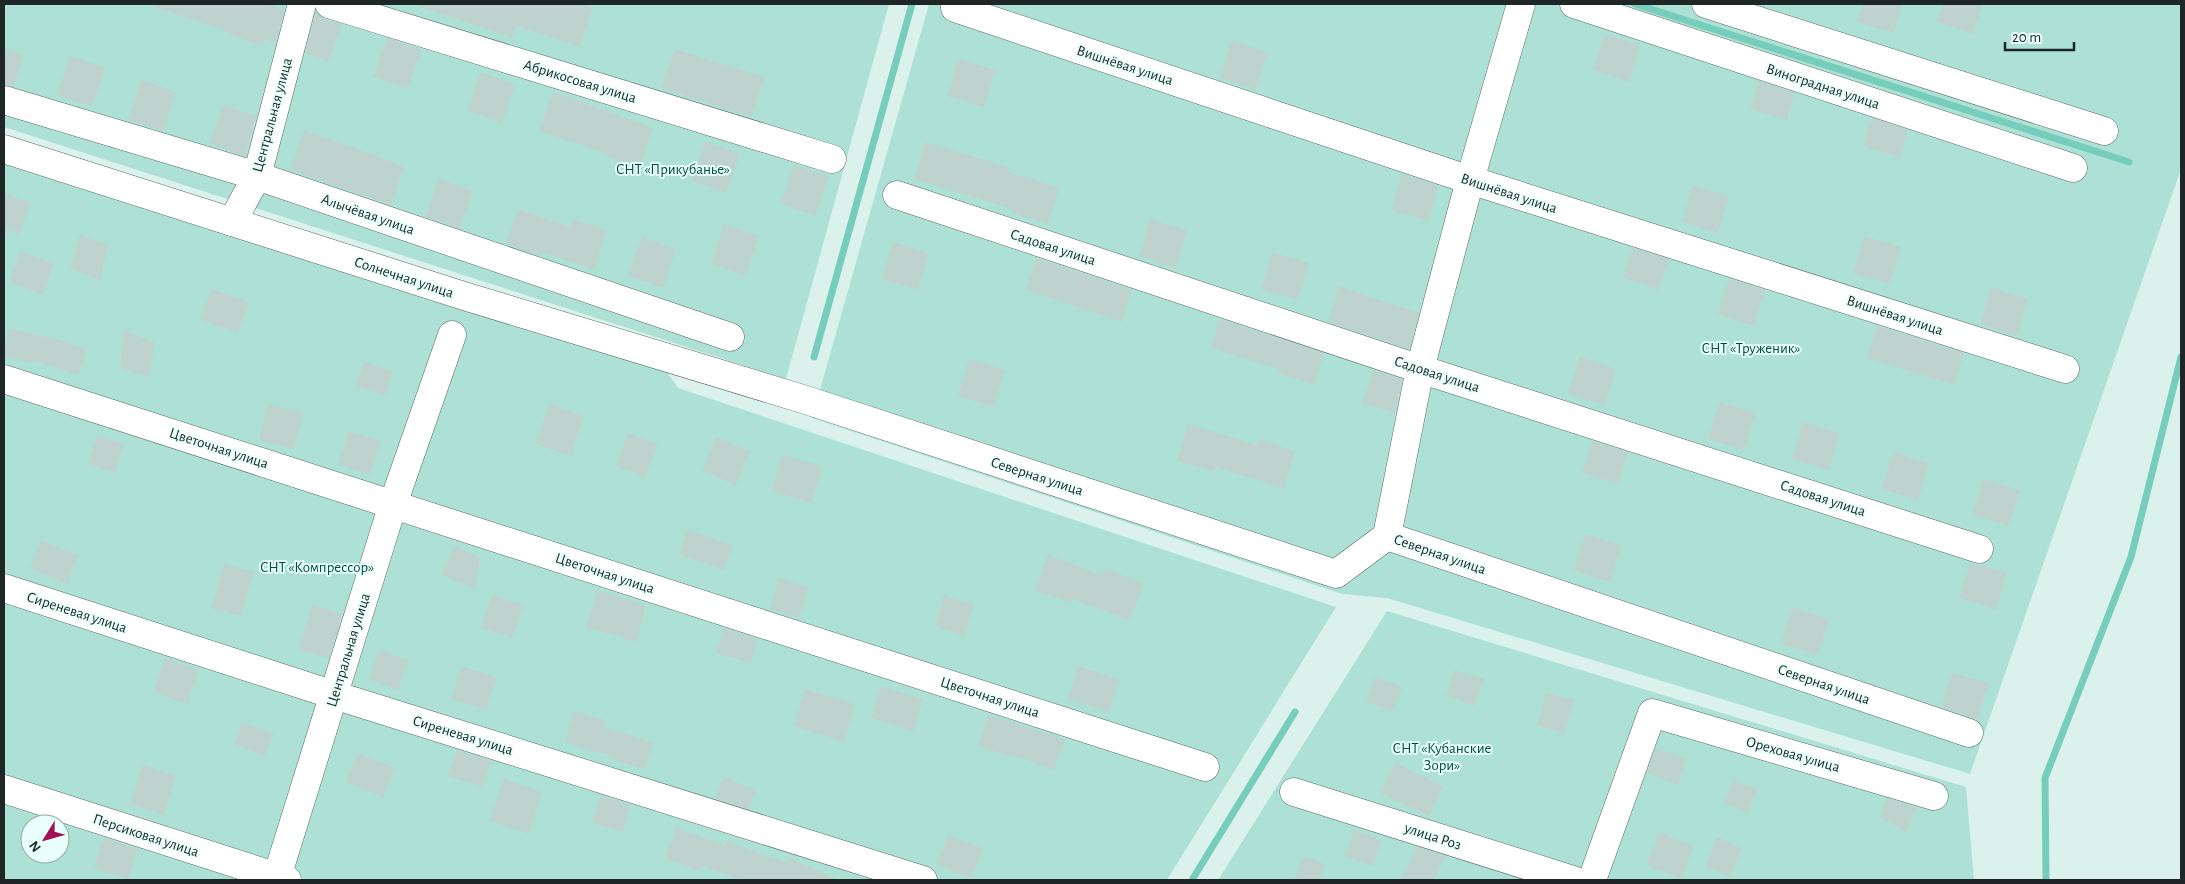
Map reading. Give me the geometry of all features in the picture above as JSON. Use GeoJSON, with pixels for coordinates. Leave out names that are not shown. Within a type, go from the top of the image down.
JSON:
{"type":"FeatureCollection","features":[{"type":"Feature","properties":{"kind":"street","name":"Центральная улица"},"geometry":{"type":"LineString","coordinates":[[232,222],[257,176],[302,4]]}},
{"type":"Feature","properties":{"kind":"street","name":"Абрикосовая улица"},"geometry":{"type":"LineString","coordinates":[[329,4],[832,159]]}},
{"type":"Feature","properties":{"kind":"street"},"geometry":{"type":"LineString","coordinates":[[1387,536],[1420,369],[1470,180],[1521,4]]}},
{"type":"Feature","properties":{"kind":"street","name":"Виноградная улица"},"geometry":{"type":"LineString","coordinates":[[1574,4],[2073,168]]}},
{"type":"Feature","properties":{"kind":"street"},"geometry":{"type":"LineString","coordinates":[[1706,4],[2104,131]]}},
{"type":"Feature","properties":{"kind":"street","name":"Вишнёвая улица"},"geometry":{"type":"LineString","coordinates":[[955,8],[1470,180],[2065,369]]}},
{"type":"Feature","properties":{"kind":"street","name":"Алычёвая улица"},"geometry":{"type":"LineString","coordinates":[[4,100],[257,176],[730,337]]}},
{"type":"Feature","properties":{"kind":"street","name":"Солнечная улица"},"geometry":{"type":"LineString","coordinates":[[4,149],[454,293],[806,400]]}},
{"type":"Feature","properties":{"kind":"street","name":"Садовая улица"},"geometry":{"type":"LineString","coordinates":[[897,195],[1420,369],[1979,548]]}},
{"type":"Feature","properties":{"kind":"street","name":"Центральная улица"},"geometry":{"type":"LineString","coordinates":[[280,879],[393,504],[452,335]]}},
{"type":"Feature","properties":{"kind":"street","name":"Цветочная улица"},"geometry":{"type":"LineString","coordinates":[[4,379],[1205,767]]}},
{"type":"Feature","properties":{"kind":"street","name":"Северная улица"},"geometry":{"type":"LineString","coordinates":[[806,400],[1336,574],[1387,536],[1969,733]]}},
{"type":"Feature","properties":{"kind":"street","name":"Сиреневая улица"},"geometry":{"type":"LineString","coordinates":[[4,588],[334,695],[923,880]]}},
{"type":"Feature","properties":{"kind":"street","name":"Ореховая улица"},"geometry":{"type":"LineString","coordinates":[[1592,880],[1652,713],[1934,796]]}},
{"type":"Feature","properties":{"kind":"street","name":"Персиковая улица"},"geometry":{"type":"LineString","coordinates":[[4,789],[280,879]]}},
{"type":"Feature","properties":{"kind":"street","name":"улица Роз"},"geometry":{"type":"LineString","coordinates":[[1294,792],[1572,880]]}},
{"type":"Feature","properties":{"kind":"green space","name":"СНТ «Прикубанье»"},"geometry":{"type":"Polygon","coordinates":[[[4,4],[889,4],[786,379],[4,127],[4,4]]]}},
{"type":"Feature","properties":{"kind":"green space","name":"СНТ «Труженик»"},"geometry":{"type":"Polygon","coordinates":[[[929,4],[2181,4],[2181,169],[1970,774],[1387,598],[1342,594],[812,418],[929,4]]]}},
{"type":"Feature","properties":{"kind":"green space","name":"СНТ «Компрессор»"},"geometry":{"type":"Polygon","coordinates":[[[4,137],[648,345],[678,388],[1336,607],[1167,880],[4,880],[4,137]]]}},
{"type":"Feature","properties":{"kind":"green space","name":"СНТ «Кубанские Зори»"},"geometry":{"type":"Polygon","coordinates":[[[1387,611],[1966,787],[1974,880],[1218,880],[1387,611]]]}},
{"type":"Feature","properties":{"kind":"building"},"geometry":{"type":"Polygon","coordinates":[[[156,4],[267,4],[284,10],[276,43],[264,39],[262,46],[227,34],[228,32],[155,7],[156,4]]]}},
{"type":"Feature","properties":{"kind":"building"},"geometry":{"type":"Polygon","coordinates":[[[422,4],[580,4],[593,8],[580,47],[516,26],[512,38],[421,7],[422,4]]]}},
{"type":"Feature","properties":{"kind":"building"},"geometry":{"type":"Polygon","coordinates":[[[1863,4],[1902,4],[1894,33],[1857,22],[1863,4]]]}},
{"type":"Feature","properties":{"kind":"building"},"geometry":{"type":"Polygon","coordinates":[[[1943,4],[1983,4],[1973,34],[1937,22],[1943,4]]]}},
{"type":"Feature","properties":{"kind":"building"},"geometry":{"type":"Polygon","coordinates":[[[316,13],[324,19],[342,24],[329,62],[305,53],[316,13]]]}},
{"type":"Feature","properties":{"kind":"building"},"geometry":{"type":"Polygon","coordinates":[[[1604,34],[1640,45],[1629,82],[1593,70],[1604,34]]]}},
{"type":"Feature","properties":{"kind":"building"},"geometry":{"type":"Polygon","coordinates":[[[387,38],[421,50],[408,89],[373,77],[387,38]]]}},
{"type":"Feature","properties":{"kind":"building"},"geometry":{"type":"Polygon","coordinates":[[[1231,41],[1267,52],[1256,89],[1220,78],[1231,41]]]}},
{"type":"Feature","properties":{"kind":"building"},"geometry":{"type":"Polygon","coordinates":[[[4,48],[24,55],[14,87],[4,85],[4,48]]]}},
{"type":"Feature","properties":{"kind":"building"},"geometry":{"type":"Polygon","coordinates":[[[675,49],[765,77],[751,117],[661,88],[675,49]]]}},
{"type":"Feature","properties":{"kind":"building"},"geometry":{"type":"Polygon","coordinates":[[[70,56],[105,68],[92,107],[57,95],[70,56]]]}},
{"type":"Feature","properties":{"kind":"building"},"geometry":{"type":"Polygon","coordinates":[[[958,59],[995,70],[984,107],[947,96],[958,59]]]}},
{"type":"Feature","properties":{"kind":"building"},"geometry":{"type":"Polygon","coordinates":[[[481,72],[515,84],[502,123],[467,111],[481,72]]]}},
{"type":"Feature","properties":{"kind":"building"},"geometry":{"type":"Polygon","coordinates":[[[141,80],[176,92],[163,131],[128,120],[141,80]]]}},
{"type":"Feature","properties":{"kind":"building"},"geometry":{"type":"Polygon","coordinates":[[[1759,81],[1795,93],[1787,120],[1750,109],[1759,81]]]}},
{"type":"Feature","properties":{"kind":"building"},"geometry":{"type":"Polygon","coordinates":[[[553,92],[653,128],[640,167],[605,156],[606,153],[539,131],[553,92]]]}},
{"type":"Feature","properties":{"kind":"building"},"geometry":{"type":"Polygon","coordinates":[[[223,105],[256,116],[244,156],[209,144],[223,105]]]}},
{"type":"Feature","properties":{"kind":"building"},"geometry":{"type":"Polygon","coordinates":[[[1872,118],[1908,130],[1900,157],[1863,146],[1872,118]]]}},
{"type":"Feature","properties":{"kind":"building"},"geometry":{"type":"Polygon","coordinates":[[[304,130],[404,166],[391,205],[291,170],[304,130]]]}},
{"type":"Feature","properties":{"kind":"building"},"geometry":{"type":"Polygon","coordinates":[[[705,141],[740,154],[726,193],[692,181],[705,141]]]}},
{"type":"Feature","properties":{"kind":"building"},"geometry":{"type":"Polygon","coordinates":[[[925,142],[1009,167],[1008,172],[1059,188],[1048,224],[1012,213],[1013,209],[914,179],[925,142]]]}},
{"type":"Feature","properties":{"kind":"building"},"geometry":{"type":"Polygon","coordinates":[[[794,165],[829,176],[816,216],[781,204],[794,165]]]}},
{"type":"Feature","properties":{"kind":"building"},"geometry":{"type":"Polygon","coordinates":[[[1402,174],[1438,186],[1428,221],[1391,210],[1402,174]]]}},
{"type":"Feature","properties":{"kind":"building"},"geometry":{"type":"Polygon","coordinates":[[[438,179],[473,191],[460,229],[426,217],[438,179]]]}},
{"type":"Feature","properties":{"kind":"building"},"geometry":{"type":"Polygon","coordinates":[[[1693,185],[1729,196],[1718,233],[1682,222],[1693,185]]]}},
{"type":"Feature","properties":{"kind":"building"},"geometry":{"type":"Polygon","coordinates":[[[4,193],[31,203],[19,234],[4,229],[4,193]]]}},
{"type":"Feature","properties":{"kind":"building"},"geometry":{"type":"Polygon","coordinates":[[[518,209],[570,227],[573,219],[607,230],[594,270],[542,252],[541,256],[506,244],[518,209]]]}},
{"type":"Feature","properties":{"kind":"building"},"geometry":{"type":"Polygon","coordinates":[[[1150,219],[1187,231],[1176,268],[1139,256],[1150,219]]]}},
{"type":"Feature","properties":{"kind":"building"},"geometry":{"type":"Polygon","coordinates":[[[724,224],[759,236],[746,276],[711,264],[724,224]]]}},
{"type":"Feature","properties":{"kind":"building"},"geometry":{"type":"Polygon","coordinates":[[[80,235],[108,245],[100,280],[70,269],[80,235]]]}},
{"type":"Feature","properties":{"kind":"building"},"geometry":{"type":"Polygon","coordinates":[[[1864,236],[1901,247],[1890,284],[1853,273],[1864,236]]]}},
{"type":"Feature","properties":{"kind":"building"},"geometry":{"type":"Polygon","coordinates":[[[642,237],[676,249],[663,288],[628,276],[642,237]]]}},
{"type":"Feature","properties":{"kind":"building"},"geometry":{"type":"Polygon","coordinates":[[[893,242],[929,253],[918,290],[882,279],[893,242]]]}},
{"type":"Feature","properties":{"kind":"building"},"geometry":{"type":"Polygon","coordinates":[[[1632,248],[1669,259],[1659,290],[1623,278],[1632,248]]]}},
{"type":"Feature","properties":{"kind":"building"},"geometry":{"type":"Polygon","coordinates":[[[20,251],[54,263],[43,295],[9,282],[20,251]]]}},
{"type":"Feature","properties":{"kind":"building"},"geometry":{"type":"Polygon","coordinates":[[[1272,252],[1309,263],[1298,300],[1261,289],[1272,252]]]}},
{"type":"Feature","properties":{"kind":"building"},"geometry":{"type":"Polygon","coordinates":[[[1036,258],[1132,290],[1122,322],[1026,290],[1036,258]]]}},
{"type":"Feature","properties":{"kind":"building"},"geometry":{"type":"Polygon","coordinates":[[[1729,279],[1765,290],[1754,326],[1718,315],[1729,279]]]}},
{"type":"Feature","properties":{"kind":"building"},"geometry":{"type":"Polygon","coordinates":[[[1339,286],[1419,313],[1409,349],[1328,322],[1339,286]]]}},
{"type":"Feature","properties":{"kind":"building"},"geometry":{"type":"Polygon","coordinates":[[[1991,287],[2028,299],[2017,336],[1980,324],[1991,287]]]}},
{"type":"Feature","properties":{"kind":"building"},"geometry":{"type":"Polygon","coordinates":[[[211,289],[249,302],[238,333],[201,320],[211,289]]]}},
{"type":"Feature","properties":{"kind":"building"},"geometry":{"type":"Polygon","coordinates":[[[1220,319],[1324,353],[1314,385],[1277,373],[1279,369],[1211,348],[1220,319]]]}},
{"type":"Feature","properties":{"kind":"building"},"geometry":{"type":"Polygon","coordinates":[[[1877,326],[1964,353],[1954,385],[1867,358],[1877,326]]]}},
{"type":"Feature","properties":{"kind":"building"},"geometry":{"type":"Polygon","coordinates":[[[9,329],[61,340],[87,350],[78,375],[34,360],[33,363],[4,356],[9,329]]]}},
{"type":"Feature","properties":{"kind":"building"},"geometry":{"type":"Polygon","coordinates":[[[124,330],[155,343],[149,377],[120,368],[124,330]]]}},
{"type":"Feature","properties":{"kind":"building"},"geometry":{"type":"Polygon","coordinates":[[[1579,357],[1616,369],[1605,405],[1568,394],[1579,357]]]}},
{"type":"Feature","properties":{"kind":"building"},"geometry":{"type":"Polygon","coordinates":[[[969,359],[1005,370],[994,407],[958,396],[969,359]]]}},
{"type":"Feature","properties":{"kind":"building"},"geometry":{"type":"Polygon","coordinates":[[[364,362],[393,371],[385,396],[355,386],[364,362]]]}},
{"type":"Feature","properties":{"kind":"building"},"geometry":{"type":"Polygon","coordinates":[[[1373,370],[1402,379],[1395,413],[1362,403],[1373,370]]]}},
{"type":"Feature","properties":{"kind":"building"},"geometry":{"type":"Polygon","coordinates":[[[1719,402],[1756,413],[1744,450],[1708,439],[1719,402]]]}},
{"type":"Feature","properties":{"kind":"building"},"geometry":{"type":"Polygon","coordinates":[[[268,404],[304,413],[294,449],[259,440],[268,404]]]}},
{"type":"Feature","properties":{"kind":"building"},"geometry":{"type":"Polygon","coordinates":[[[549,404],[584,416],[571,456],[536,444],[549,404]]]}},
{"type":"Feature","properties":{"kind":"building"},"geometry":{"type":"Polygon","coordinates":[[[1803,422],[1840,433],[1829,470],[1792,459],[1803,422]]]}},
{"type":"Feature","properties":{"kind":"building"},"geometry":{"type":"Polygon","coordinates":[[[1188,424],[1257,445],[1259,440],[1295,451],[1284,488],[1215,467],[1214,472],[1177,461],[1188,424]]]}},
{"type":"Feature","properties":{"kind":"building"},"geometry":{"type":"Polygon","coordinates":[[[349,431],[381,441],[370,475],[338,464],[349,431]]]}},
{"type":"Feature","properties":{"kind":"building"},"geometry":{"type":"Polygon","coordinates":[[[628,433],[658,444],[645,477],[616,466],[628,433]]]}},
{"type":"Feature","properties":{"kind":"building"},"geometry":{"type":"Polygon","coordinates":[[[97,435],[124,444],[115,473],[88,464],[97,435]]]}},
{"type":"Feature","properties":{"kind":"building"},"geometry":{"type":"Polygon","coordinates":[[[716,437],[750,451],[736,485],[702,471],[716,437]]]}},
{"type":"Feature","properties":{"kind":"building"},"geometry":{"type":"Polygon","coordinates":[[[1592,441],[1628,452],[1618,484],[1582,473],[1592,441]]]}},
{"type":"Feature","properties":{"kind":"building"},"geometry":{"type":"Polygon","coordinates":[[[1893,452],[1929,463],[1918,500],[1882,489],[1893,452]]]}},
{"type":"Feature","properties":{"kind":"building"},"geometry":{"type":"Polygon","coordinates":[[[782,455],[822,466],[812,503],[772,491],[782,455]]]}},
{"type":"Feature","properties":{"kind":"building"},"geometry":{"type":"Polygon","coordinates":[[[1983,479],[2020,490],[2009,526],[1972,515],[1983,479]]]}},
{"type":"Feature","properties":{"kind":"building"},"geometry":{"type":"Polygon","coordinates":[[[687,529],[733,545],[724,570],[679,555],[687,529]]]}},
{"type":"Feature","properties":{"kind":"building"},"geometry":{"type":"Polygon","coordinates":[[[1585,534],[1622,545],[1610,582],[1574,571],[1585,534]]]}},
{"type":"Feature","properties":{"kind":"building"},"geometry":{"type":"Polygon","coordinates":[[[41,540],[78,555],[67,584],[30,568],[41,540]]]}},
{"type":"Feature","properties":{"kind":"building"},"geometry":{"type":"Polygon","coordinates":[[[454,546],[480,557],[475,589],[442,575],[454,546]]]}},
{"type":"Feature","properties":{"kind":"building"},"geometry":{"type":"Polygon","coordinates":[[[1048,555],[1103,575],[1105,569],[1144,583],[1130,620],[1072,599],[1071,603],[1035,591],[1048,555]]]}},
{"type":"Feature","properties":{"kind":"building"},"geometry":{"type":"Polygon","coordinates":[[[1970,563],[2007,573],[1996,610],[1959,598],[1970,563]]]}},
{"type":"Feature","properties":{"kind":"building"},"geometry":{"type":"Polygon","coordinates":[[[224,564],[254,572],[241,616],[211,608],[224,564]]]}},
{"type":"Feature","properties":{"kind":"building"},"geometry":{"type":"Polygon","coordinates":[[[779,578],[809,587],[799,618],[770,609],[779,578]]]}},
{"type":"Feature","properties":{"kind":"building"},"geometry":{"type":"Polygon","coordinates":[[[597,590],[646,605],[637,642],[586,627],[597,590]]]}},
{"type":"Feature","properties":{"kind":"building"},"geometry":{"type":"Polygon","coordinates":[[[491,595],[523,605],[513,638],[481,628],[491,595]]]}},
{"type":"Feature","properties":{"kind":"building"},"geometry":{"type":"Polygon","coordinates":[[[944,595],[974,605],[964,636],[935,626],[944,595]]]}},
{"type":"Feature","properties":{"kind":"building"},"geometry":{"type":"Polygon","coordinates":[[[312,605],[342,614],[329,658],[299,650],[312,605]]]}},
{"type":"Feature","properties":{"kind":"building"},"geometry":{"type":"Polygon","coordinates":[[[1792,607],[1829,619],[1818,655],[1781,644],[1792,607]]]}},
{"type":"Feature","properties":{"kind":"building"},"geometry":{"type":"Polygon","coordinates":[[[724,628],[757,639],[751,663],[716,653],[724,628]]]}},
{"type":"Feature","properties":{"kind":"building"},"geometry":{"type":"Polygon","coordinates":[[[379,650],[408,660],[398,690],[369,680],[379,650]]]}},
{"type":"Feature","properties":{"kind":"building"},"geometry":{"type":"Polygon","coordinates":[[[165,658],[199,670],[187,704],[153,692],[165,658]]]}},
{"type":"Feature","properties":{"kind":"building"},"geometry":{"type":"Polygon","coordinates":[[[462,666],[497,677],[486,710],[451,699],[462,666]]]}},
{"type":"Feature","properties":{"kind":"building"},"geometry":{"type":"Polygon","coordinates":[[[1078,666],[1119,679],[1109,712],[1068,699],[1078,666]]]}},
{"type":"Feature","properties":{"kind":"building"},"geometry":{"type":"Polygon","coordinates":[[[1454,670],[1484,679],[1475,706],[1446,696],[1454,670]]]}},
{"type":"Feature","properties":{"kind":"building"},"geometry":{"type":"Polygon","coordinates":[[[1952,673],[1989,683],[1977,720],[1941,707],[1952,673]]]}},
{"type":"Feature","properties":{"kind":"building"},"geometry":{"type":"Polygon","coordinates":[[[1375,677],[1402,687],[1393,711],[1366,702],[1375,677]]]}},
{"type":"Feature","properties":{"kind":"building"},"geometry":{"type":"Polygon","coordinates":[[[881,686],[923,699],[913,732],[871,718],[881,686]]]}},
{"type":"Feature","properties":{"kind":"building"},"geometry":{"type":"Polygon","coordinates":[[[805,689],[855,704],[844,742],[794,726],[805,689]]]}},
{"type":"Feature","properties":{"kind":"building"},"geometry":{"type":"Polygon","coordinates":[[[1546,693],[1574,700],[1564,733],[1537,725],[1546,693]]]}},
{"type":"Feature","properties":{"kind":"building"},"geometry":{"type":"Polygon","coordinates":[[[574,711],[606,720],[604,728],[653,742],[645,769],[612,760],[613,756],[565,743],[574,711]]]}},
{"type":"Feature","properties":{"kind":"building"},"geometry":{"type":"Polygon","coordinates":[[[988,715],[1065,739],[1054,770],[1013,755],[1012,757],[978,746],[988,715]]]}},
{"type":"Feature","properties":{"kind":"building"},"geometry":{"type":"Polygon","coordinates":[[[242,722],[274,733],[265,756],[234,745],[242,722]]]}},
{"type":"Feature","properties":{"kind":"building"},"geometry":{"type":"Polygon","coordinates":[[[1656,749],[1687,758],[1678,785],[1647,773],[1656,749]]]}},
{"type":"Feature","properties":{"kind":"building"},"geometry":{"type":"Polygon","coordinates":[[[457,750],[491,761],[483,787],[448,776],[457,750]]]}},
{"type":"Feature","properties":{"kind":"building"},"geometry":{"type":"Polygon","coordinates":[[[358,753],[395,768],[383,797],[346,782],[358,753]]]}},
{"type":"Feature","properties":{"kind":"building"},"geometry":{"type":"Polygon","coordinates":[[[1395,763],[1443,786],[1429,816],[1380,793],[1395,763]]]}},
{"type":"Feature","properties":{"kind":"building"},"geometry":{"type":"Polygon","coordinates":[[[142,765],[176,775],[164,815],[130,804],[142,765]]]}},
{"type":"Feature","properties":{"kind":"building"},"geometry":{"type":"Polygon","coordinates":[[[723,777],[756,790],[749,809],[715,798],[723,777]]]}},
{"type":"Feature","properties":{"kind":"building"},"geometry":{"type":"Polygon","coordinates":[[[503,779],[542,792],[529,834],[490,821],[503,779]]]}},
{"type":"Feature","properties":{"kind":"building"},"geometry":{"type":"Polygon","coordinates":[[[1733,780],[1757,789],[1748,813],[1724,803],[1733,780]]]}},
{"type":"Feature","properties":{"kind":"building"},"geometry":{"type":"Polygon","coordinates":[[[600,795],[631,805],[623,832],[592,823],[600,795]]]}},
{"type":"Feature","properties":{"kind":"building"},"geometry":{"type":"Polygon","coordinates":[[[1887,798],[1916,807],[1906,832],[1880,817],[1887,798]]]}},
{"type":"Feature","properties":{"kind":"building"},"geometry":{"type":"Polygon","coordinates":[[[676,828],[725,846],[727,841],[786,863],[788,857],[839,880],[742,880],[702,866],[700,871],[665,858],[676,828]]]}},
{"type":"Feature","properties":{"kind":"building"},"geometry":{"type":"Polygon","coordinates":[[[1354,830],[1381,839],[1373,866],[1345,857],[1354,830]]]}},
{"type":"Feature","properties":{"kind":"building"},"geometry":{"type":"Polygon","coordinates":[[[1660,832],[1694,846],[1681,879],[1646,865],[1660,832]]]}},
{"type":"Feature","properties":{"kind":"building"},"geometry":{"type":"Polygon","coordinates":[[[948,835],[983,848],[972,878],[937,865],[948,835]]]}},
{"type":"Feature","properties":{"kind":"building"},"geometry":{"type":"Polygon","coordinates":[[[1717,837],[1742,848],[1730,877],[1705,867],[1717,837]]]}},
{"type":"Feature","properties":{"kind":"building"},"geometry":{"type":"Polygon","coordinates":[[[104,838],[138,849],[128,879],[94,867],[104,838]]]}},
{"type":"Feature","properties":{"kind":"building"},"geometry":{"type":"Polygon","coordinates":[[[1417,847],[1446,856],[1434,880],[1401,880],[1417,847]]]}},
{"type":"Feature","properties":{"kind":"building"},"geometry":{"type":"Polygon","coordinates":[[[1303,856],[1325,864],[1319,880],[1294,880],[1303,856]]]}},
{"type":"Feature","properties":{"kind":"waterway"},"geometry":{"type":"LineString","coordinates":[[814,357],[912,4]]}},
{"type":"Feature","properties":{"kind":"waterway"},"geometry":{"type":"LineString","coordinates":[[1635,4],[2129,162]]}},
{"type":"Feature","properties":{"kind":"waterway"},"geometry":{"type":"LineString","coordinates":[[2046,880],[2045,778],[2131,557],[2181,357]]}},
{"type":"Feature","properties":{"kind":"waterway"},"geometry":{"type":"LineString","coordinates":[[1192,880],[1295,712]]}}]}
